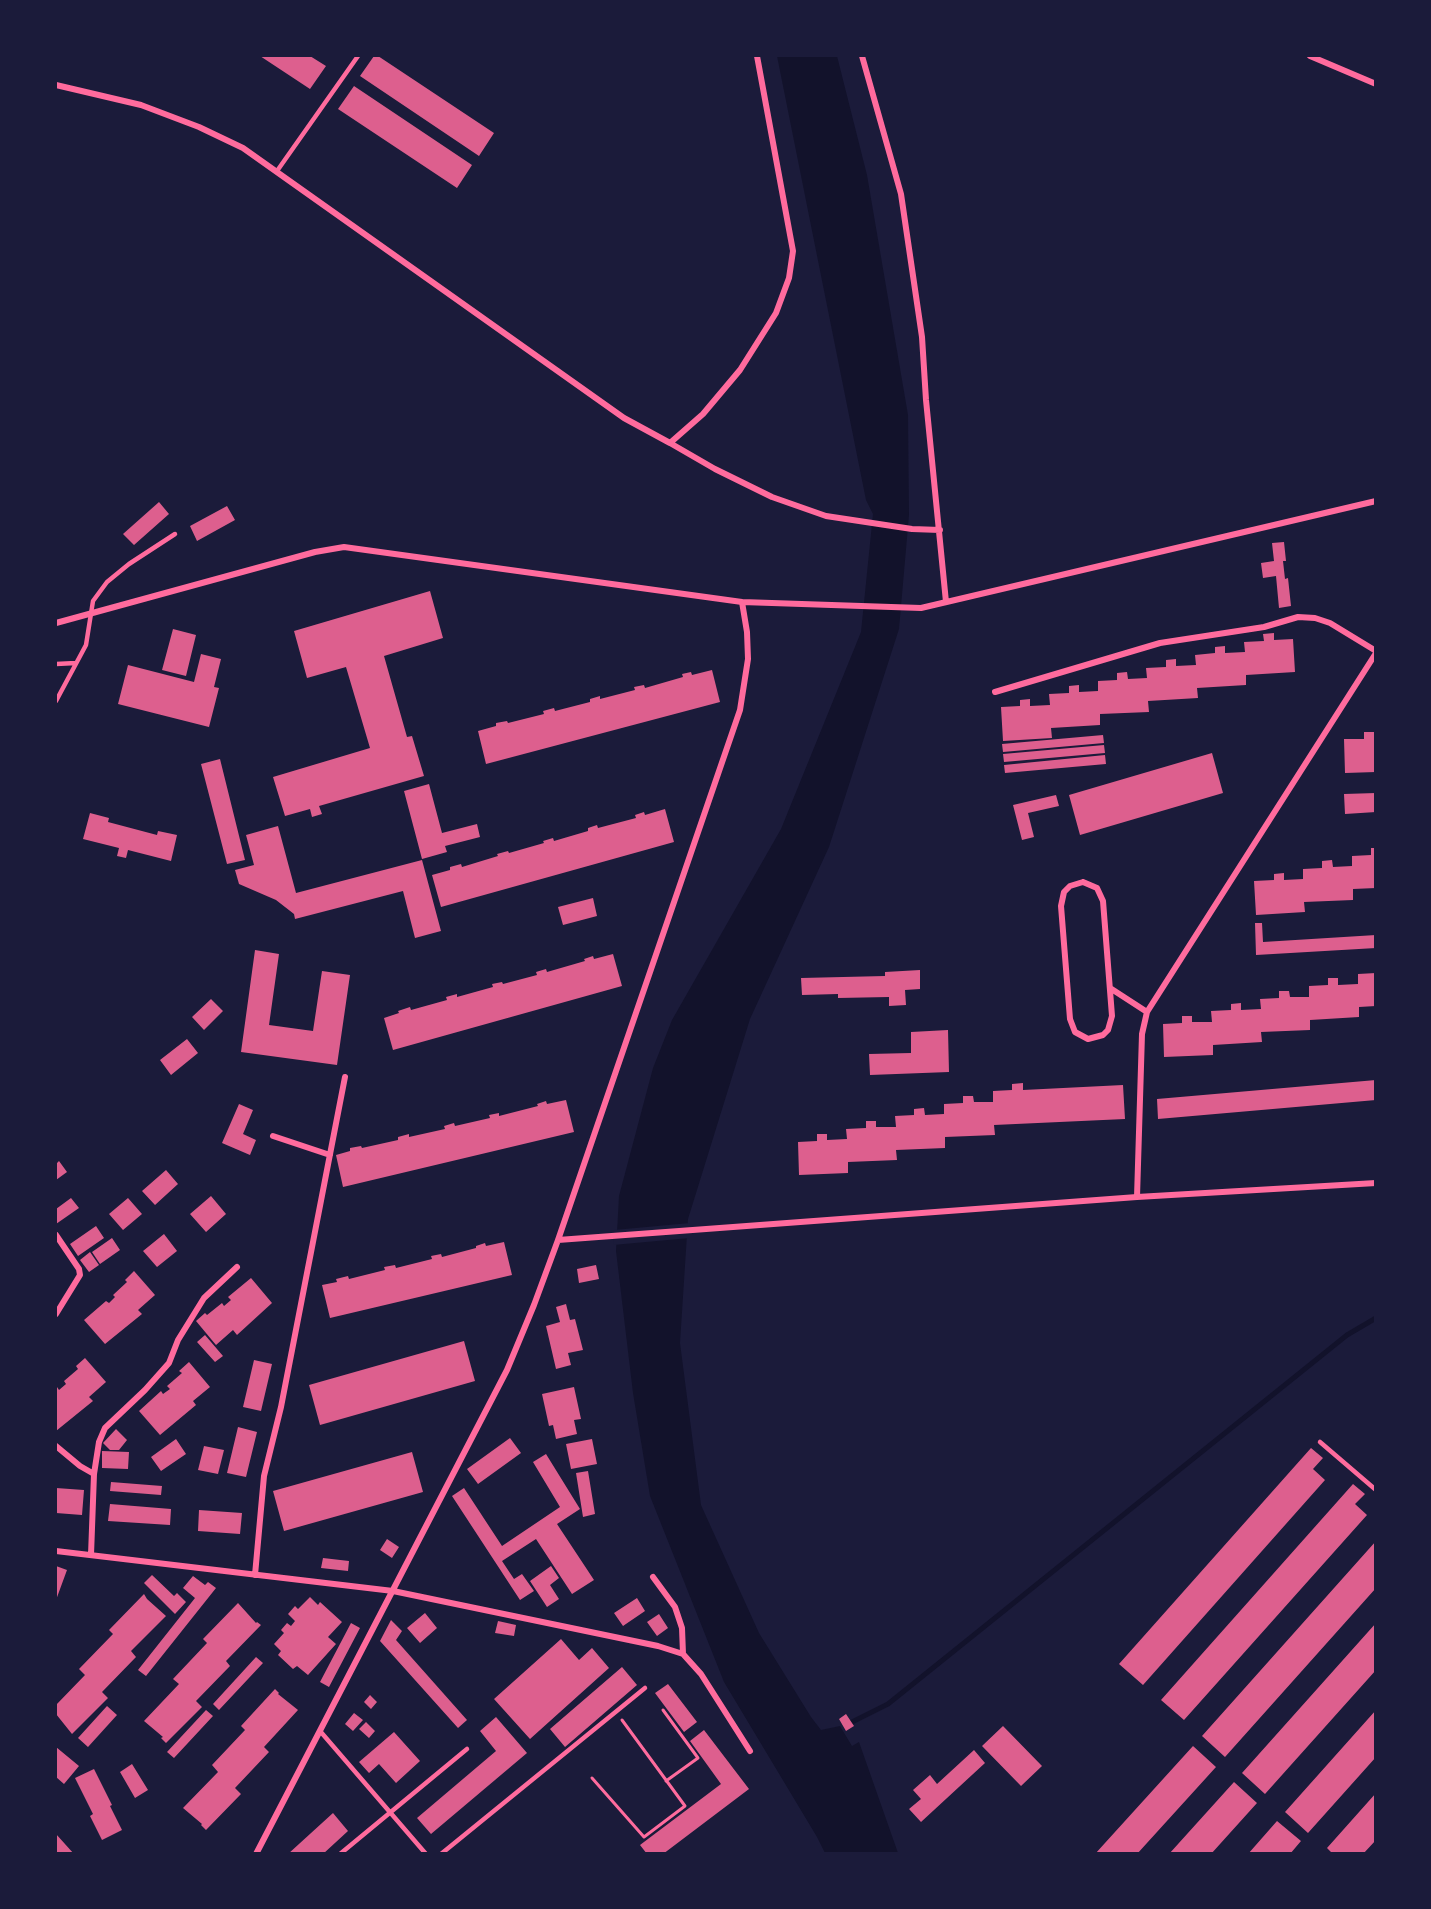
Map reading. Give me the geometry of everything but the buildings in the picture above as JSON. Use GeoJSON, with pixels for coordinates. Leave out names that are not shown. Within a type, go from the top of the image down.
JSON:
{"type":"FeatureCollection","features":[{"type":"Feature","properties":{"kind":"street"},"geometry":{"type":"LineString","coordinates":[[670,443],[703,414],[740,370],[776,313],[789,278],[793,251],[757,56]]}},
{"type":"Feature","properties":{"kind":"street"},"geometry":{"type":"LineString","coordinates":[[862,56],[901,194],[922,337],[946,602]]}},
{"type":"Feature","properties":{"kind":"street"},"geometry":{"type":"LineString","coordinates":[[1310,56],[1376,84]]}},
{"type":"Feature","properties":{"kind":"street"},"geometry":{"type":"LineString","coordinates":[[57,86],[141,105],[199,127],[243,148],[624,418],[715,469],[788,503],[826,516],[912,529],[940,530]]}},
{"type":"Feature","properties":{"kind":"street"},"geometry":{"type":"LineString","coordinates":[[56,622],[315,552],[344,547],[742,602],[921,608],[1376,501]]}},
{"type":"Feature","properties":{"kind":"street"},"geometry":{"type":"LineString","coordinates":[[256,1854],[507,1370],[558,1240],[740,710],[748,659],[747,632],[742,602]]}},
{"type":"Feature","properties":{"kind":"street"},"geometry":{"type":"LineString","coordinates":[[995,692],[1160,643],[1264,627],[1298,618],[1315,618],[1330,623],[1376,652],[1147,1012],[1142,1034],[1137,1197]]}},
{"type":"Feature","properties":{"kind":"street"},"geometry":{"type":"LineString","coordinates":[[1076,883],[1091,884],[1101,894],[1110,988],[1112,1016],[1108,1030],[1096,1038],[1081,1036],[1075,1032],[1070,1019],[1061,906],[1064,892],[1076,883]]}},
{"type":"Feature","properties":{"kind":"street"},"geometry":{"type":"LineString","coordinates":[[1110,988],[1147,1012]]}},
{"type":"Feature","properties":{"kind":"street"},"geometry":{"type":"LineString","coordinates":[[255,1575],[264,1476],[281,1407],[345,1077]]}},
{"type":"Feature","properties":{"kind":"street"},"geometry":{"type":"LineString","coordinates":[[273,1137],[330,1155]]}},
{"type":"Feature","properties":{"kind":"street"},"geometry":{"type":"LineString","coordinates":[[558,1240],[1137,1197],[1376,1183]]}},
{"type":"Feature","properties":{"kind":"street"},"geometry":{"type":"LineString","coordinates":[[56,1235],[79,1269],[80,1275],[56,1314]]}},
{"type":"Feature","properties":{"kind":"street"},"geometry":{"type":"LineString","coordinates":[[91,1555],[94,1474],[99,1442],[105,1428],[145,1390],[169,1363],[178,1340],[204,1298],[237,1267]]}},
{"type":"Feature","properties":{"kind":"street"},"geometry":{"type":"LineString","coordinates":[[56,1446],[80,1466],[94,1474]]}},
{"type":"Feature","properties":{"kind":"street"},"geometry":{"type":"LineString","coordinates":[[56,1551],[393,1591],[658,1646],[683,1654],[701,1674],[750,1751]]}},
{"type":"Feature","properties":{"kind":"street"},"geometry":{"type":"LineString","coordinates":[[653,1577],[675,1607],[681,1628],[683,1654]]}},
{"type":"Feature","properties":{"kind":"lane"},"geometry":{"type":"LineString","coordinates":[[277,171],[358,56]]}},
{"type":"Feature","properties":{"kind":"lane"},"geometry":{"type":"LineString","coordinates":[[56,701],[86,645],[93,601],[107,582],[129,564],[175,534]]}},
{"type":"Feature","properties":{"kind":"lane"},"geometry":{"type":"LineString","coordinates":[[56,663],[76,663]]}},
{"type":"Feature","properties":{"kind":"lane"},"geometry":{"type":"LineString","coordinates":[[1320,1442],[1376,1490]]}},
{"type":"Feature","properties":{"kind":"lane"},"geometry":{"type":"LineString","coordinates":[[441,1854],[645,1688]]}},
{"type":"Feature","properties":{"kind":"lane"},"geometry":{"type":"LineString","coordinates":[[320,1731],[426,1854]]}},
{"type":"Feature","properties":{"kind":"lane"},"geometry":{"type":"LineString","coordinates":[[340,1854],[467,1749]]}},
{"type":"Feature","properties":{"kind":"path"},"geometry":{"type":"LineString","coordinates":[[663,1710],[698,1758],[666,1781]]}},
{"type":"Feature","properties":{"kind":"path"},"geometry":{"type":"LineString","coordinates":[[592,1778],[644,1837],[684,1806],[616,1711]]}},
{"type":"Feature","properties":{"kind":"shaded area"},"geometry":{"type":"Polygon","coordinates":[[[777,56],[837,56],[867,175],[908,415],[909,515],[899,629],[829,847],[750,1019],[688,1219],[680,1343],[701,1505],[759,1633],[811,1717],[821,1730],[840,1726],[852,1746],[859,1742],[898,1853],[825,1853],[724,1682],[650,1496],[633,1393],[616,1251],[619,1196],[653,1068],[672,1020],[781,829],[861,632],[873,514],[866,500],[777,56]]]}},
{"type":"Feature","properties":{"kind":"pier"},"geometry":{"type":"Polygon","coordinates":[[[690,1223],[690,1238],[613,1245],[614,1230],[690,1223]]]}},
{"type":"Feature","properties":{"kind":"waterway"},"geometry":{"type":"LineString","coordinates":[[848,1724],[888,1704],[1347,1335],[1376,1318]]}}]}
